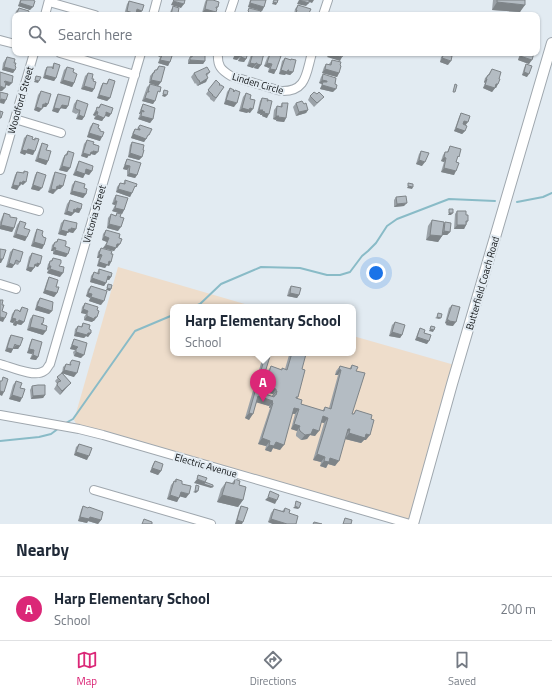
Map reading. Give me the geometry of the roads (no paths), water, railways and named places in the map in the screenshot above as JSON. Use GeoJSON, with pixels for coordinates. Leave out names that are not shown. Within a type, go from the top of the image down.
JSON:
{"type":"FeatureCollection","features":[{"type":"Feature","properties":{"kind":"main road","name":"Butterfield Coach Road"},"geometry":{"type":"LineString","coordinates":[[412,524],[552,43]]}},
{"type":"Feature","properties":{"kind":"street"},"geometry":{"type":"LineString","coordinates":[[154,12],[157,0]]}},
{"type":"Feature","properties":{"kind":"street"},"geometry":{"type":"LineString","coordinates":[[230,12],[234,0]]}},
{"type":"Feature","properties":{"kind":"street"},"geometry":{"type":"LineString","coordinates":[[324,12],[328,0]]}},
{"type":"Feature","properties":{"kind":"street"},"geometry":{"type":"LineString","coordinates":[[46,12],[49,1],[85,12]]}},
{"type":"Feature","properties":{"kind":"street"},"geometry":{"type":"LineString","coordinates":[[0,40],[12,43]]}},
{"type":"Feature","properties":{"kind":"street","name":"Woodford Street"},"geometry":{"type":"LineString","coordinates":[[0,170],[33,56]]}},
{"type":"Feature","properties":{"kind":"street"},"geometry":{"type":"LineString","coordinates":[[70,56],[135,75]]}},
{"type":"Feature","properties":{"kind":"street","name":"Victoria Street"},"geometry":{"type":"LineString","coordinates":[[0,364],[31,374],[38,374],[44,372],[50,364],[140,56]]}},
{"type":"Feature","properties":{"kind":"street","name":"Linden Circle"},"geometry":{"type":"LineString","coordinates":[[218,56],[220,67],[232,76],[281,91],[289,91],[296,89],[305,78],[311,56]]}},
{"type":"Feature","properties":{"kind":"street"},"geometry":{"type":"LineString","coordinates":[[15,119],[61,133]]}},
{"type":"Feature","properties":{"kind":"street"},"geometry":{"type":"LineString","coordinates":[[0,200],[39,211]]}},
{"type":"Feature","properties":{"kind":"street"},"geometry":{"type":"LineString","coordinates":[[0,284],[16,289]]}},
{"type":"Feature","properties":{"kind":"street","name":"Electric Avenue"},"geometry":{"type":"LineString","coordinates":[[0,415],[79,429],[110,437],[412,524]]}},
{"type":"Feature","properties":{"kind":"street"},"geometry":{"type":"LineString","coordinates":[[94,490],[210,524]]}},
{"type":"Feature","properties":{"kind":"waterway"},"geometry":{"type":"LineString","coordinates":[[517,202],[543,197],[552,193]]}},
{"type":"Feature","properties":{"kind":"waterway"},"geometry":{"type":"LineString","coordinates":[[200,304],[221,284],[261,267],[300,268],[327,275],[340,275],[350,272],[362,256],[376,243],[387,226],[397,219],[449,199],[495,201]]}},
{"type":"Feature","properties":{"kind":"waterway"},"geometry":{"type":"LineString","coordinates":[[64,424],[73,419],[135,331],[170,316]]}},
{"type":"Feature","properties":{"kind":"waterway"},"geometry":{"type":"LineString","coordinates":[[0,441],[39,437],[51,434],[59,428]]}},
{"type":"Feature","properties":{"kind":"place","name":"Harp Elementary School"},"geometry":{"type":"Point","coordinates":[263,402]}}]}
